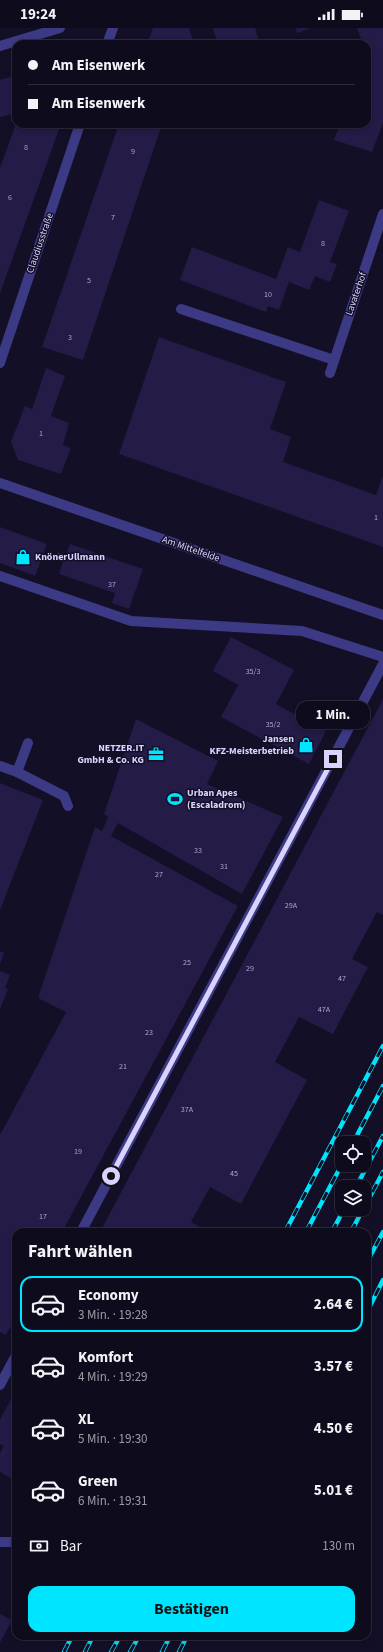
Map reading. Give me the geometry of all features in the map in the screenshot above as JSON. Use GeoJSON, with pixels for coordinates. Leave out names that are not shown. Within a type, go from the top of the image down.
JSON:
{"type":"FeatureCollection","features":[{"type":"Feature","properties":{"kind":"street"},"geometry":{"type":"LineString","coordinates":[[20,40],[60,28]]}},
{"type":"Feature","properties":{"kind":"street"},"geometry":{"type":"LineString","coordinates":[[108,40],[113,28]]}},
{"type":"Feature","properties":{"kind":"street"},"geometry":{"type":"LineString","coordinates":[[0,46],[12,42]]}},
{"type":"Feature","properties":{"kind":"street","name":"Claudiusstraße"},"geometry":{"type":"LineString","coordinates":[[0,363],[79,128]]}},
{"type":"Feature","properties":{"kind":"street","name":"Lavaterhof"},"geometry":{"type":"LineString","coordinates":[[330,373],[383,214]]}},
{"type":"Feature","properties":{"kind":"street"},"geometry":{"type":"LineString","coordinates":[[181,310],[334,360]]}},
{"type":"Feature","properties":{"kind":"street","name":"Am Mittelfelde"},"geometry":{"type":"LineString","coordinates":[[0,483],[383,615]]}},
{"type":"Feature","properties":{"kind":"street"},"geometry":{"type":"LineString","coordinates":[[0,576],[129,625],[302,631],[383,657]]}},
{"type":"Feature","properties":{"kind":"street"},"geometry":{"type":"LineString","coordinates":[[83,1228],[383,664]]}},
{"type":"Feature","properties":{"kind":"street"},"geometry":{"type":"LineString","coordinates":[[17,772],[28,743]]}},
{"type":"Feature","properties":{"kind":"street"},"geometry":{"type":"LineString","coordinates":[[0,766],[17,772],[64,796],[68,806]]}},
{"type":"Feature","properties":{"kind":"street"},"geometry":{"type":"LineString","coordinates":[[0,1385],[12,1362]]}},
{"type":"Feature","properties":{"kind":"street"},"geometry":{"type":"LineString","coordinates":[[0,1542],[12,1542]]}},
{"type":"Feature","properties":{"kind":"building"},"geometry":{"type":"Polygon","coordinates":[[[153,28],[189,28],[193,40],[148,40],[153,28]]]}},
{"type":"Feature","properties":{"kind":"building"},"geometry":{"type":"Polygon","coordinates":[[[213,28],[255,28],[258,40],[217,40],[213,28]]]}},
{"type":"Feature","properties":{"kind":"building"},"geometry":{"type":"Polygon","coordinates":[[[296,28],[311,28],[297,33],[296,28]]]}},
{"type":"Feature","properties":{"kind":"building"},"geometry":{"type":"Polygon","coordinates":[[[357,28],[383,28],[383,123],[372,152],[334,140],[338,128],[371,128],[371,40],[362,40],[357,28]]]}},
{"type":"Feature","properties":{"kind":"building"},"geometry":{"type":"Polygon","coordinates":[[[12,76],[12,114],[0,117],[0,80],[12,76]]]}},
{"type":"Feature","properties":{"kind":"building"},"geometry":{"type":"Polygon","coordinates":[[[15,128],[60,128],[0,293],[0,168],[15,128]]]}},
{"type":"Feature","properties":{"kind":"building"},"geometry":{"type":"Polygon","coordinates":[[[118,128],[161,128],[83,360],[42,347],[118,128]]]}},
{"type":"Feature","properties":{"kind":"building"},"geometry":{"type":"Polygon","coordinates":[[[319,200],[349,211],[330,262],[337,264],[330,282],[315,276],[309,290],[289,282],[279,310],[268,306],[266,312],[180,280],[192,247],[276,279],[288,247],[300,252],[319,200]]]}},
{"type":"Feature","properties":{"kind":"building"},"geometry":{"type":"Polygon","coordinates":[[[159,337],[286,382],[270,429],[291,437],[283,462],[376,495],[383,476],[383,547],[119,454],[159,337]]]}},
{"type":"Feature","properties":{"kind":"building"},"geometry":{"type":"Polygon","coordinates":[[[46,368],[65,376],[51,416],[69,423],[63,445],[71,448],[61,474],[18,460],[11,442],[25,406],[32,409],[46,368]]]}},
{"type":"Feature","properties":{"kind":"building"},"geometry":{"type":"Polygon","coordinates":[[[0,527],[47,544],[35,576],[0,563],[0,527]]]}},
{"type":"Feature","properties":{"kind":"building"},"geometry":{"type":"Polygon","coordinates":[[[70,544],[143,569],[129,609],[112,603],[115,593],[59,574],[63,562],[55,560],[58,552],[66,555],[70,544]]]}},
{"type":"Feature","properties":{"kind":"building"},"geometry":{"type":"Polygon","coordinates":[[[231,637],[294,670],[276,704],[326,731],[309,764],[221,717],[238,685],[213,671],[231,637]]]}},
{"type":"Feature","properties":{"kind":"building"},"geometry":{"type":"Polygon","coordinates":[[[383,699],[383,915],[377,912],[352,959],[368,967],[333,1034],[299,1017],[275,1062],[307,1080],[241,1204],[210,1187],[191,1222],[202,1228],[102,1228],[383,699]]]}},
{"type":"Feature","properties":{"kind":"building"},"geometry":{"type":"Polygon","coordinates":[[[136,719],[218,761],[207,784],[283,817],[242,894],[118,823],[111,836],[238,906],[64,1228],[12,1228],[12,1324],[6,1335],[0,1332],[0,1135],[66,1012],[38,998],[95,827],[102,831],[108,817],[104,814],[136,719]]]}},
{"type":"Feature","properties":{"kind":"building"},"geometry":{"type":"Polygon","coordinates":[[[0,783],[43,800],[0,910],[0,783]]]}},
{"type":"Feature","properties":{"kind":"building"},"geometry":{"type":"Polygon","coordinates":[[[0,951],[4,953],[0,964],[0,951]]]}},
{"type":"Feature","properties":{"kind":"building"},"geometry":{"type":"Polygon","coordinates":[[[0,971],[10,975],[5,988],[8,989],[0,1009],[0,971]]]}},
{"type":"Feature","properties":{"kind":"building"},"geometry":{"type":"Polygon","coordinates":[[[12,1398],[12,1479],[0,1472],[0,1453],[4,1446],[0,1444],[0,1420],[12,1398]]]}},
{"type":"Feature","properties":{"kind":"building"},"geometry":{"type":"Polygon","coordinates":[[[0,1614],[12,1620],[0,1643],[0,1614]]]}},
{"type":"Feature","properties":{"kind":"railway"},"geometry":{"type":"LineString","coordinates":[[287,1228],[383,1046]]}},
{"type":"Feature","properties":{"kind":"railway"},"geometry":{"type":"LineString","coordinates":[[357,1136],[383,1086]]}},
{"type":"Feature","properties":{"kind":"railway"},"geometry":{"type":"LineString","coordinates":[[360,1180],[383,1136]]}},
{"type":"Feature","properties":{"kind":"railway"},"geometry":{"type":"LineString","coordinates":[[308,1228],[338,1172]]}},
{"type":"Feature","properties":{"kind":"railway"},"geometry":{"type":"LineString","coordinates":[[371,1195],[383,1172]]}},
{"type":"Feature","properties":{"kind":"railway"},"geometry":{"type":"LineString","coordinates":[[334,1228],[340,1216]]}},
{"type":"Feature","properties":{"kind":"railway"},"geometry":{"type":"LineString","coordinates":[[353,1228],[359,1216]]}},
{"type":"Feature","properties":{"kind":"railway"},"geometry":{"type":"LineString","coordinates":[[371,1254],[383,1232]]}},
{"type":"Feature","properties":{"kind":"railway"},"geometry":{"type":"LineString","coordinates":[[371,1304],[383,1280]]}},
{"type":"Feature","properties":{"kind":"railway"},"geometry":{"type":"LineString","coordinates":[[64,1652],[70,1640]]}},
{"type":"Feature","properties":{"kind":"railway"},"geometry":{"type":"LineString","coordinates":[[85,1652],[91,1640]]}},
{"type":"Feature","properties":{"kind":"railway"},"geometry":{"type":"LineString","coordinates":[[111,1652],[118,1640]]}},
{"type":"Feature","properties":{"kind":"railway"},"geometry":{"type":"LineString","coordinates":[[130,1652],[137,1640]]}},
{"type":"Feature","properties":{"kind":"railway"},"geometry":{"type":"LineString","coordinates":[[162,1652],[168,1640]]}},
{"type":"Feature","properties":{"kind":"railway"},"geometry":{"type":"LineString","coordinates":[[179,1652],[185,1640]]}},
{"type":"Feature","properties":{"kind":"place","name":"KnönerUllmann"},"geometry":{"type":"Point","coordinates":[23,557]}},
{"type":"Feature","properties":{"kind":"place","name":"Jansen KFZ-Meisterbetrieb"},"geometry":{"type":"Point","coordinates":[306,745]}},
{"type":"Feature","properties":{"kind":"place","name":"NETZER.IT GmbH & Co. KG"},"geometry":{"type":"Point","coordinates":[156,754]}},
{"type":"Feature","properties":{"kind":"place","name":"Urban Apes (Escaladrom)"},"geometry":{"type":"Point","coordinates":[175,799]}},
{"type":"Feature","properties":{"kind":"route"},"geometry":{"type":"LineString","coordinates":[[111,1176],[333,759]]}}]}
